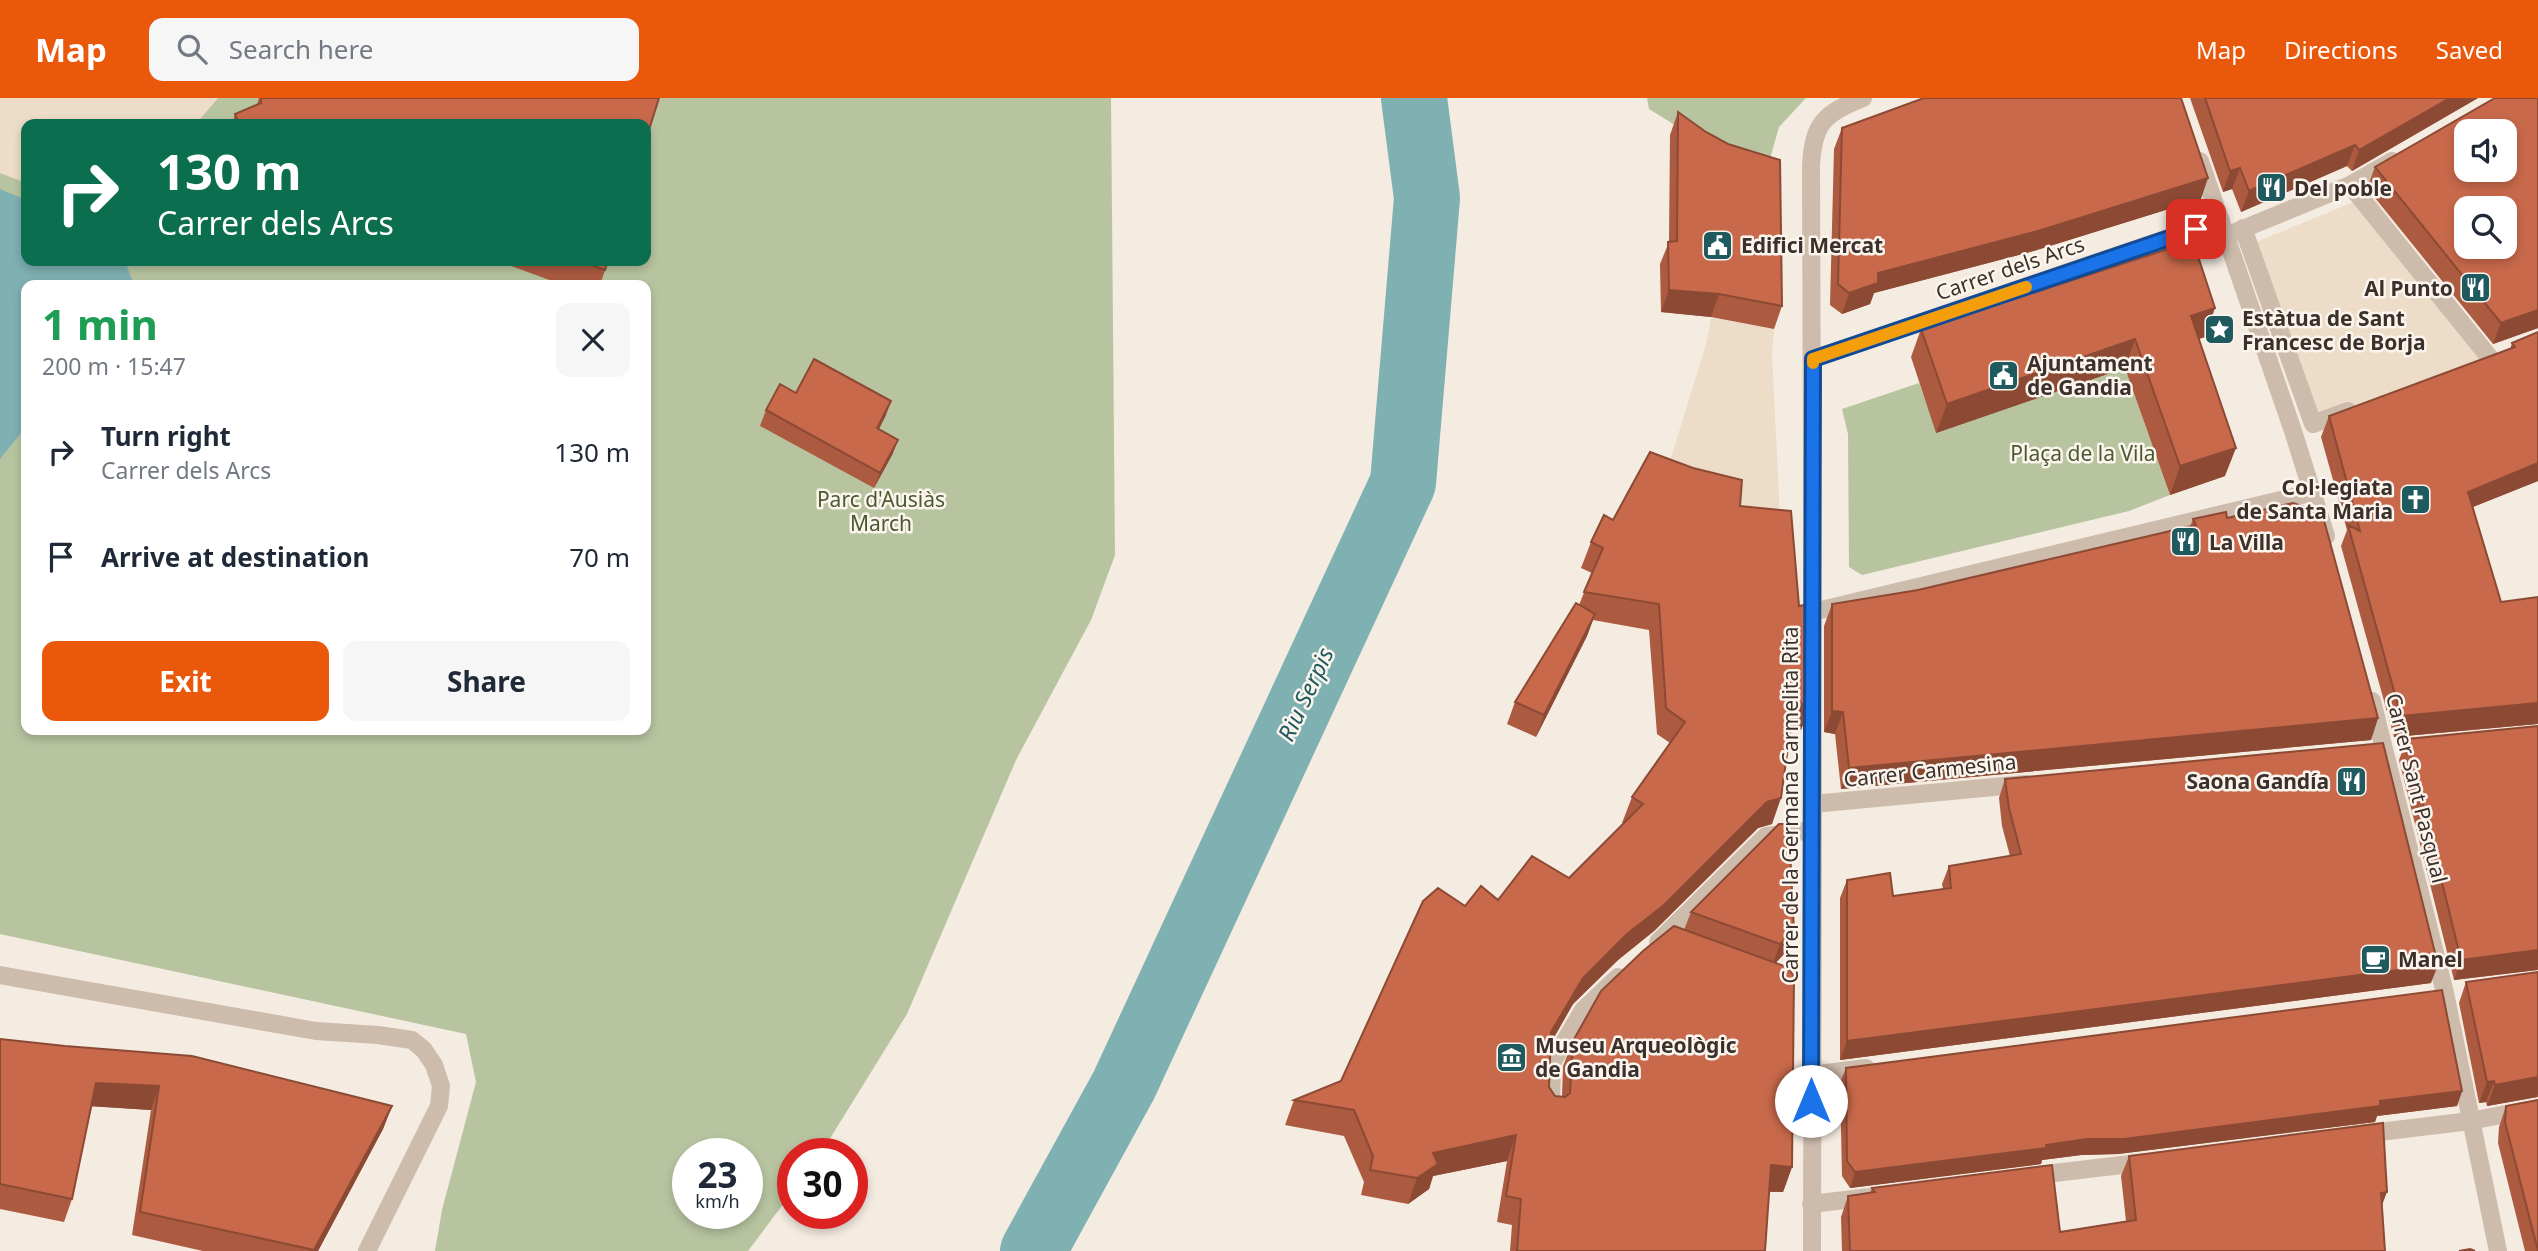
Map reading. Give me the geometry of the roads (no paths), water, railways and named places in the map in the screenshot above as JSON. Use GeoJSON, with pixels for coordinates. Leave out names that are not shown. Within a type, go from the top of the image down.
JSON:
{"type":"FeatureCollection","features":[{"type":"Feature","properties":{"kind":"street","name":"Carrer de la Germana Carmelita Rita"},"geometry":{"type":"LineString","coordinates":[[1812,1251],[1812,140],[1823,120],[1846,104],[1863,98]]}},
{"type":"Feature","properties":{"kind":"street"},"geometry":{"type":"LineString","coordinates":[[2195,147],[2313,424]]}},
{"type":"Feature","properties":{"kind":"street","name":"Carrer dels Arcs"},"geometry":{"type":"LineString","coordinates":[[1813,359],[2230,228],[2350,185],[2410,151]]}},
{"type":"Feature","properties":{"kind":"street"},"geometry":{"type":"LineString","coordinates":[[2350,185],[2483,361],[2508,351]]}},
{"type":"Feature","properties":{"kind":"street"},"geometry":{"type":"LineString","coordinates":[[2230,228],[2332,556]]}},
{"type":"Feature","properties":{"kind":"street"},"geometry":{"type":"LineString","coordinates":[[2293,431],[2364,405]]}},
{"type":"Feature","properties":{"kind":"street"},"geometry":{"type":"LineString","coordinates":[[1813,612],[2314,492]]}},
{"type":"Feature","properties":{"kind":"street","name":"Carrer Sant Pasqual"},"geometry":{"type":"LineString","coordinates":[[2367,685],[2445,993],[2493,1250]]}},
{"type":"Feature","properties":{"kind":"street","name":"Carrer Carmesina"},"geometry":{"type":"LineString","coordinates":[[1813,804],[2045,782]]}},
{"type":"Feature","properties":{"kind":"street"},"geometry":{"type":"LineString","coordinates":[[1644,954],[1766,836],[1813,830]]}},
{"type":"Feature","properties":{"kind":"street"},"geometry":{"type":"LineString","coordinates":[[1662,939],[1685,947]]}},
{"type":"Feature","properties":{"kind":"street"},"geometry":{"type":"LineString","coordinates":[[1551,1112],[1552,1063],[1583,1010],[1626,968]]}},
{"type":"Feature","properties":{"kind":"street"},"geometry":{"type":"LineString","coordinates":[[0,975],[316,1031],[378,1035],[412,1041],[424,1050],[434,1065],[441,1086],[439,1106],[367,1251]]}},
{"type":"Feature","properties":{"kind":"street"},"geometry":{"type":"LineString","coordinates":[[1790,985],[1813,993]]}},
{"type":"Feature","properties":{"kind":"street"},"geometry":{"type":"LineString","coordinates":[[1811,1075],[1880,1066]]}},
{"type":"Feature","properties":{"kind":"street"},"geometry":{"type":"LineString","coordinates":[[2347,1136],[2470,1121],[2538,1108]]}},
{"type":"Feature","properties":{"kind":"street"},"geometry":{"type":"LineString","coordinates":[[2017,1178],[2168,1159]]}},
{"type":"Feature","properties":{"kind":"street"},"geometry":{"type":"LineString","coordinates":[[1811,1204],[1893,1194]]}},
{"type":"Feature","properties":{"kind":"water"},"geometry":{"type":"Polygon","coordinates":[[[0,189],[21,198],[21,266],[127,266],[132,280],[21,280],[21,433],[0,459],[0,189]]]}},
{"type":"Feature","properties":{"kind":"waterway","name":"Riu Serpis"},"geometry":{"type":"LineString","coordinates":[[1033,1251],[1124,1085],[1403,483],[1427,198],[1414,98]]}},
{"type":"Feature","properties":{"kind":"place","name":"Del poble"},"geometry":{"type":"Point","coordinates":[2271,188]}},
{"type":"Feature","properties":{"kind":"place","name":"Edifici Mercat"},"geometry":{"type":"Point","coordinates":[1718,245]}},
{"type":"Feature","properties":{"kind":"place","name":"Al Punto"},"geometry":{"type":"Point","coordinates":[2476,288]}},
{"type":"Feature","properties":{"kind":"place","name":"Estàtua de Sant Francesc de Borja"},"geometry":{"type":"Point","coordinates":[2219,330]}},
{"type":"Feature","properties":{"kind":"place","name":"Ajuntament de Gandia"},"geometry":{"type":"Point","coordinates":[2004,375]}},
{"type":"Feature","properties":{"kind":"place","name":"Col·legiata de Santa Maria"},"geometry":{"type":"Point","coordinates":[2416,499]}},
{"type":"Feature","properties":{"kind":"place","name":"La Villa"},"geometry":{"type":"Point","coordinates":[2186,542]}},
{"type":"Feature","properties":{"kind":"place","name":"Saona Gandía"},"geometry":{"type":"Point","coordinates":[2352,781]}},
{"type":"Feature","properties":{"kind":"place","name":"Manel"},"geometry":{"type":"Point","coordinates":[2375,959]}},
{"type":"Feature","properties":{"kind":"place","name":"Museu Arqueològic de Gandia"},"geometry":{"type":"Point","coordinates":[1512,1057]}},
{"type":"Feature","properties":{"kind":"park label","name":"Plaça de la Vila"},"geometry":{"type":"Point","coordinates":[2083,453]}},
{"type":"Feature","properties":{"kind":"park label","name":"Parc d'Ausiàs March"},"geometry":{"type":"Point","coordinates":[881,511]}}]}
